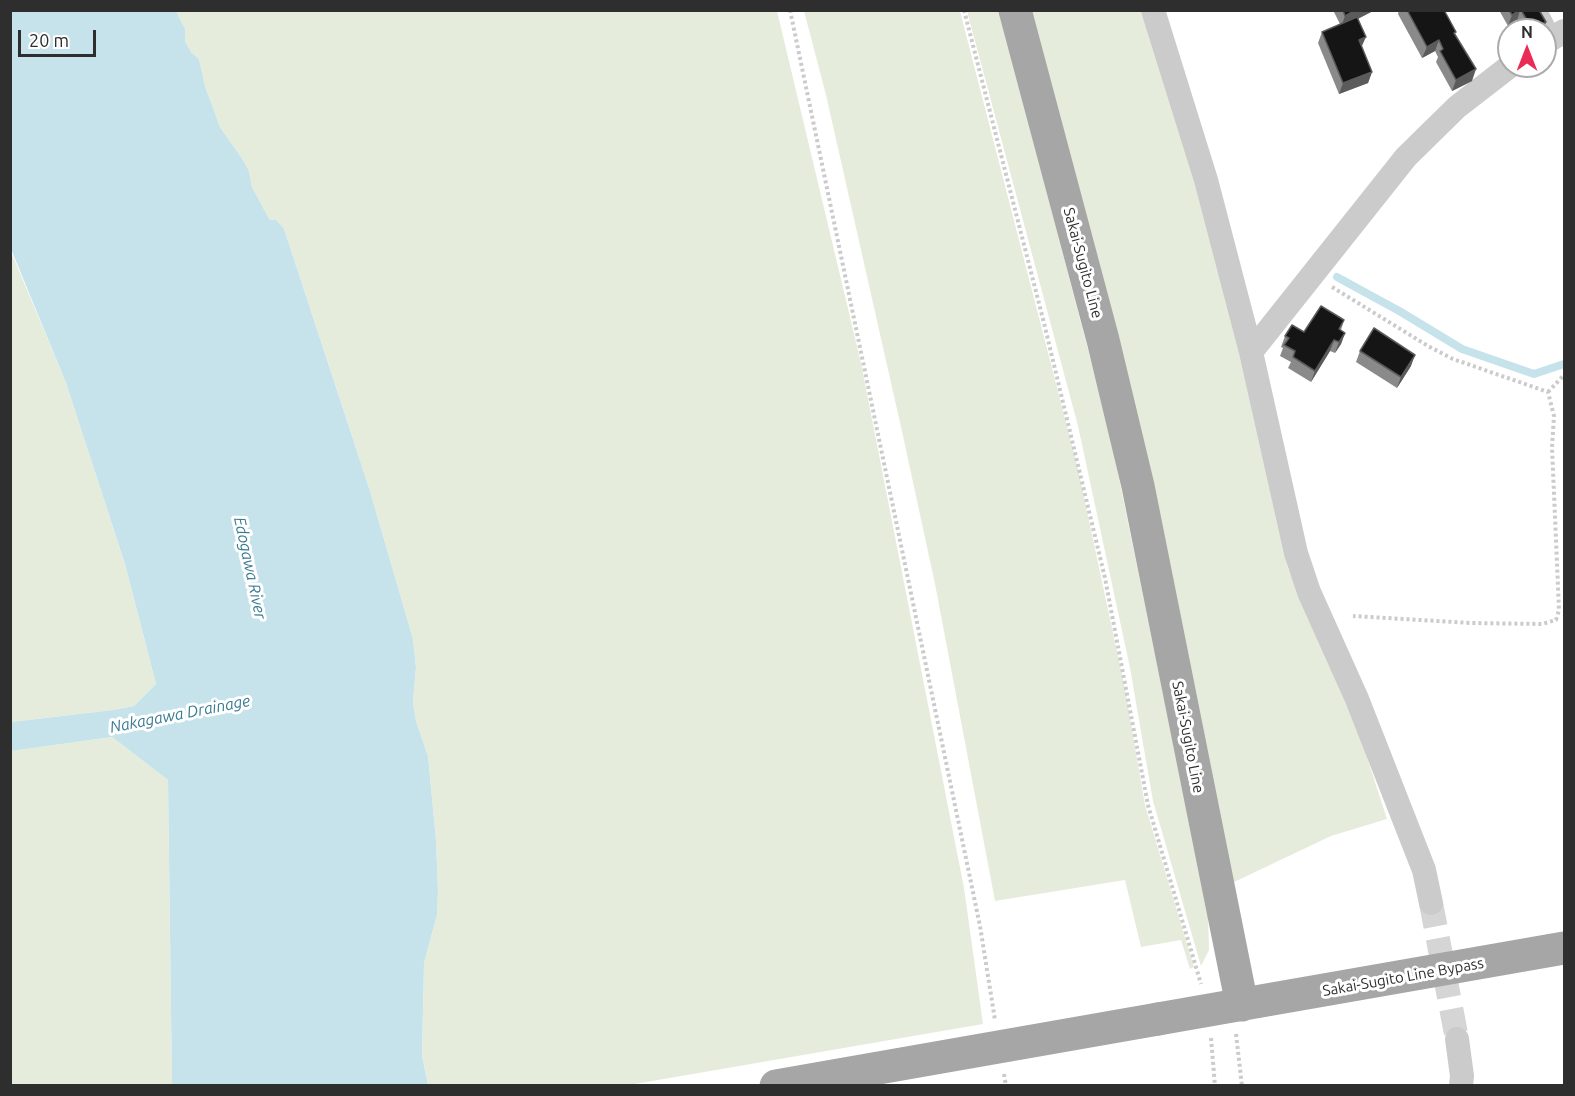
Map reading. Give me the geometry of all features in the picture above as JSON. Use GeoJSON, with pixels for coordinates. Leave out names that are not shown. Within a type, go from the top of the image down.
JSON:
{"type":"FeatureCollection","features":[{"type":"Feature","properties":{"kind":"main road","name":"Sakai-Sugito Line"},"geometry":{"type":"LineString","coordinates":[[1015,10],[1103,340],[1138,486],[1242,1005]]}},
{"type":"Feature","properties":{"kind":"main road","name":"Sakai-Sugito Line Bypass"},"geometry":{"type":"LineString","coordinates":[[1242,1005],[1564,948]]}},
{"type":"Feature","properties":{"kind":"main road"},"geometry":{"type":"LineString","coordinates":[[776,1086],[1242,1005]]}},
{"type":"Feature","properties":{"kind":"street"},"geometry":{"type":"LineString","coordinates":[[1157,13],[1206,180],[1251,352],[1296,553],[1309,591],[1357,699],[1424,870],[1431,903]]}},
{"type":"Feature","properties":{"kind":"street"},"geometry":{"type":"LineString","coordinates":[[1251,352],[1406,157],[1457,107],[1497,76]]}},
{"type":"Feature","properties":{"kind":"street"},"geometry":{"type":"LineString","coordinates":[[1457,1040],[1462,1076],[1461,1086]]}},
{"type":"Feature","properties":{"kind":"path"},"geometry":{"type":"LineString","coordinates":[[790,10],[980,926],[997,1029]]}},
{"type":"Feature","properties":{"kind":"path"},"geometry":{"type":"LineString","coordinates":[[964,10],[1044,322],[1102,566],[1148,805],[1207,1011],[1215,1086]]}},
{"type":"Feature","properties":{"kind":"path"},"geometry":{"type":"LineString","coordinates":[[1311,274],[1453,359],[1548,392]]}},
{"type":"Feature","properties":{"kind":"path"},"geometry":{"type":"LineString","coordinates":[[1548,392],[1564,375]]}},
{"type":"Feature","properties":{"kind":"path"},"geometry":{"type":"LineString","coordinates":[[1353,616],[1471,623],[1542,624],[1556,620],[1559,610],[1552,447],[1554,416],[1548,392]]}},
{"type":"Feature","properties":{"kind":"path"},"geometry":{"type":"LineString","coordinates":[[1242,1005],[1234,1025],[1242,1086]]}},
{"type":"Feature","properties":{"kind":"path"},"geometry":{"type":"LineString","coordinates":[[1002,1063],[1006,1086]]}},
{"type":"Feature","properties":{"kind":"green space"},"geometry":{"type":"Polygon","coordinates":[[[176,11],[777,11],[861,363],[964,888],[983,1024],[629,1085],[428,1085],[422,1056],[424,963],[437,915],[438,890],[428,756],[416,721],[413,702],[416,667],[413,639],[370,491],[284,229],[270,220],[252,187],[249,171],[220,127],[205,86],[199,59],[191,52],[185,41],[185,29],[176,11]]]}},
{"type":"Feature","properties":{"kind":"green space"},"geometry":{"type":"Polygon","coordinates":[[[804,11],[960,11],[1078,469],[1125,689],[1145,805],[1194,967],[1190,969],[1181,940],[1141,947],[1125,880],[995,901],[935,584],[826,95],[804,11]]]}},
{"type":"Feature","properties":{"kind":"green space"},"geometry":{"type":"Polygon","coordinates":[[[967,11],[999,11],[1113,449],[1208,913],[1209,950],[1201,966],[1153,801],[1130,668],[1078,426],[967,11]]]}},
{"type":"Feature","properties":{"kind":"green space"},"geometry":{"type":"Polygon","coordinates":[[[1031,11],[1143,11],[1193,177],[1240,353],[1288,568],[1337,678],[1363,745],[1387,819],[1331,836],[1232,883],[1031,11]]]}},
{"type":"Feature","properties":{"kind":"green space"},"geometry":{"type":"Polygon","coordinates":[[[10,249],[66,383],[125,564],[156,684],[134,706],[11,722],[10,249]]]}},
{"type":"Feature","properties":{"kind":"green space"},"geometry":{"type":"Polygon","coordinates":[[[112,737],[168,780],[172,1085],[11,1085],[10,751],[112,737]]]}},
{"type":"Feature","properties":{"kind":"water"},"geometry":{"type":"Polygon","coordinates":[[[11,10],[176,11],[185,29],[185,41],[191,52],[199,59],[205,86],[220,127],[249,171],[252,187],[270,220],[276,220],[284,229],[370,491],[413,639],[416,667],[413,702],[416,721],[428,756],[438,890],[437,915],[424,963],[422,1056],[428,1085],[172,1085],[168,780],[112,737],[11,751],[11,722],[134,706],[156,684],[125,564],[66,383],[11,249],[11,10]]]}},
{"type":"Feature","properties":{"kind":"building"},"geometry":{"type":"Polygon","coordinates":[[[1343,10],[1356,10],[1345,16],[1343,10]]]}},
{"type":"Feature","properties":{"kind":"building"},"geometry":{"type":"Polygon","coordinates":[[[1407,10],[1444,10],[1456,32],[1454,33],[1476,69],[1456,80],[1440,51],[1443,49],[1439,40],[1427,47],[1407,10]]]}},
{"type":"Feature","properties":{"kind":"building"},"geometry":{"type":"Polygon","coordinates":[[[1509,10],[1520,10],[1512,15],[1509,10]]]}},
{"type":"Feature","properties":{"kind":"building"},"geometry":{"type":"Polygon","coordinates":[[[1521,10],[1539,10],[1544,18],[1526,18],[1521,10]]]}},
{"type":"Feature","properties":{"kind":"building"},"geometry":{"type":"Polygon","coordinates":[[[1357,17],[1366,37],[1359,40],[1372,72],[1343,83],[1322,32],[1357,17]]]}},
{"type":"Feature","properties":{"kind":"building"},"geometry":{"type":"Polygon","coordinates":[[[1321,306],[1344,320],[1339,329],[1345,333],[1339,342],[1334,340],[1315,371],[1293,357],[1295,351],[1284,345],[1289,338],[1285,336],[1292,325],[1304,332],[1321,306]]]}},
{"type":"Feature","properties":{"kind":"building"},"geometry":{"type":"Polygon","coordinates":[[[1374,328],[1415,355],[1401,377],[1360,351],[1374,328]]]}},
{"type":"Feature","properties":{"kind":"waterway"},"geometry":{"type":"LineString","coordinates":[[1337,277],[1462,349],[1534,374],[1564,364]]}},
{"type":"Feature","properties":{"kind":"tunnel"},"geometry":{"type":"LineString","coordinates":[[1431,903],[1457,1039]]}},
{"type":"Feature","properties":{"kind":"water label","name":"Edogawa River"},"geometry":{"type":"Point","coordinates":[250,568]}},
{"type":"Feature","properties":{"kind":"water label","name":"Nakagawa Drainage"},"geometry":{"type":"Point","coordinates":[180,714]}}]}
